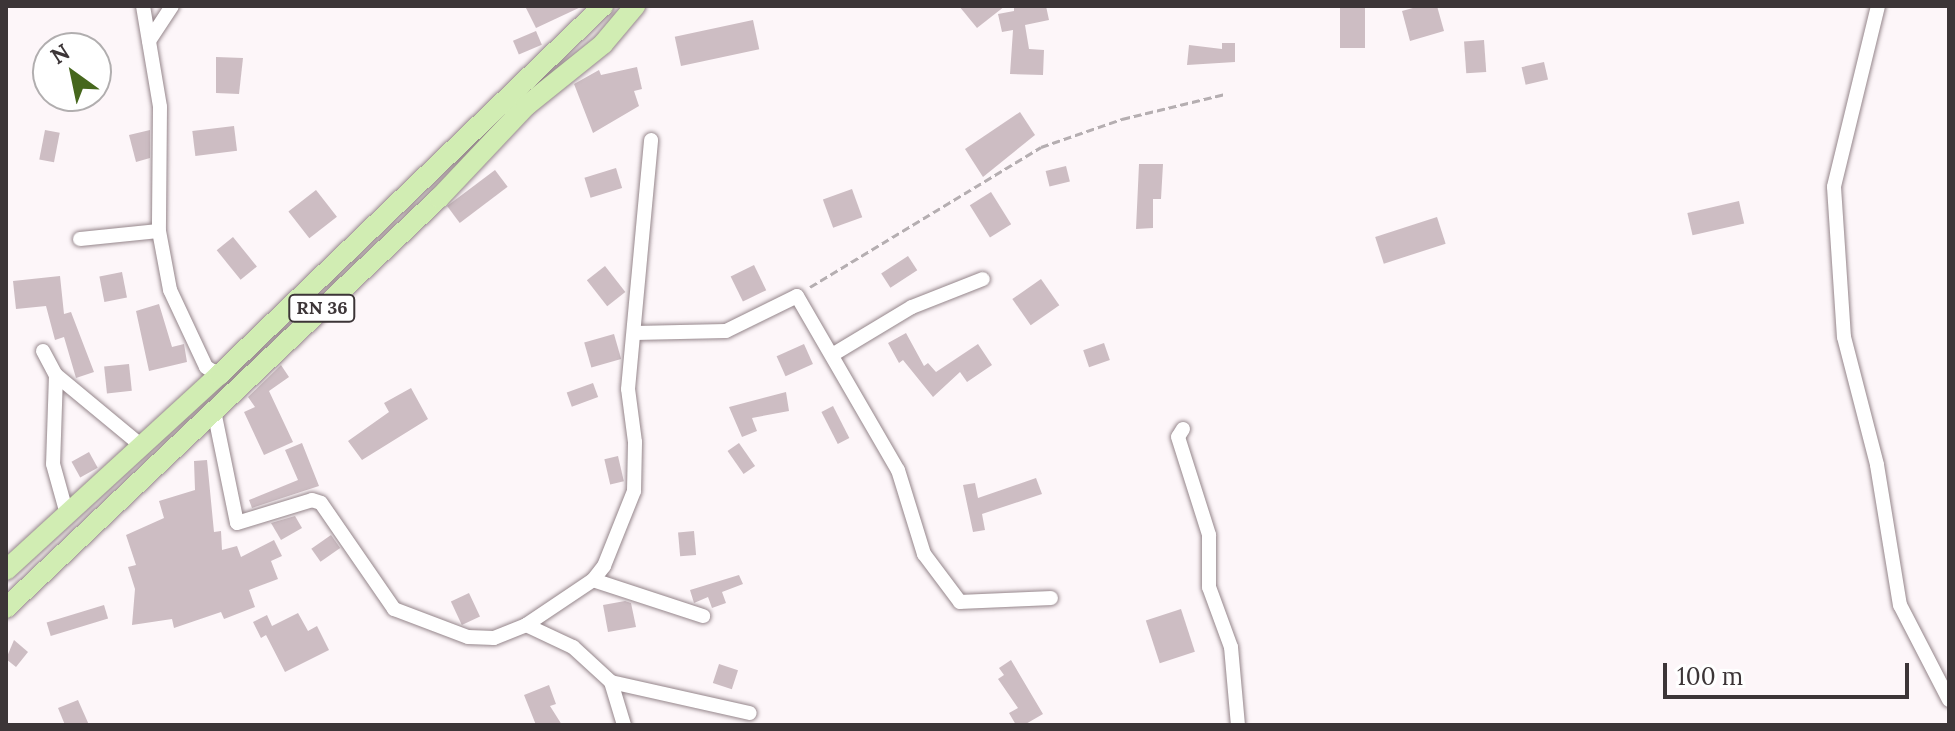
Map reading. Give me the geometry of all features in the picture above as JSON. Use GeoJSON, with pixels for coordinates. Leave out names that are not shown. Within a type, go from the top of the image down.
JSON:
{"type":"FeatureCollection","features":[{"type":"Feature","properties":{"kind":"main road","name":"RN 36"},"geometry":{"type":"LineString","coordinates":[[6,570],[143,447],[603,6]]}},
{"type":"Feature","properties":{"kind":"main road","name":"RN 36"},"geometry":{"type":"LineString","coordinates":[[6,608],[439,198],[526,106],[603,44],[635,6]]}},
{"type":"Feature","properties":{"kind":"street"},"geometry":{"type":"LineString","coordinates":[[143,6],[160,107],[159,231],[170,290],[183,325],[206,367],[219,375]]}},
{"type":"Feature","properties":{"kind":"street"},"geometry":{"type":"LineString","coordinates":[[149,41],[172,6]]}},
{"type":"Feature","properties":{"kind":"street"},"geometry":{"type":"LineString","coordinates":[[1878,6],[1834,187],[1844,337],[1875,452],[1900,605],[1949,700]]}},
{"type":"Feature","properties":{"kind":"street"},"geometry":{"type":"LineString","coordinates":[[214,411],[237,523],[312,500],[321,503],[394,609],[468,637],[494,638],[526,625],[593,580],[619,537],[634,491],[635,442],[628,389],[651,140]]}},
{"type":"Feature","properties":{"kind":"street"},"geometry":{"type":"LineString","coordinates":[[80,239],[159,231]]}},
{"type":"Feature","properties":{"kind":"street"},"geometry":{"type":"LineString","coordinates":[[832,355],[912,307],[983,279]]}},
{"type":"Feature","properties":{"kind":"street"},"geometry":{"type":"LineString","coordinates":[[635,333],[726,331],[797,296],[898,470],[924,554],[960,602],[1051,598]]}},
{"type":"Feature","properties":{"kind":"street"},"geometry":{"type":"LineString","coordinates":[[43,351],[56,375],[143,447]]}},
{"type":"Feature","properties":{"kind":"street"},"geometry":{"type":"LineString","coordinates":[[56,375],[53,464],[67,514]]}},
{"type":"Feature","properties":{"kind":"street"},"geometry":{"type":"LineString","coordinates":[[1183,429],[1178,437],[1209,535],[1209,587],[1231,647],[1238,725]]}},
{"type":"Feature","properties":{"kind":"street"},"geometry":{"type":"LineString","coordinates":[[593,580],[703,616]]}},
{"type":"Feature","properties":{"kind":"street"},"geometry":{"type":"LineString","coordinates":[[526,625],[573,647],[611,682],[750,713]]}},
{"type":"Feature","properties":{"kind":"street"},"geometry":{"type":"LineString","coordinates":[[611,682],[624,725]]}},
{"type":"Feature","properties":{"kind":"path"},"geometry":{"type":"LineString","coordinates":[[797,296],[1041,147],[1122,119],[1225,94]]}},
{"type":"Feature","properties":{"kind":"building"},"geometry":{"type":"Polygon","coordinates":[[[525,6],[583,6],[536,28],[525,6]]]}},
{"type":"Feature","properties":{"kind":"building"},"geometry":{"type":"Polygon","coordinates":[[[959,6],[1005,6],[977,28],[959,6]]]}},
{"type":"Feature","properties":{"kind":"building"},"geometry":{"type":"Polygon","coordinates":[[[1014,6],[1046,6],[1049,20],[1025,25],[1029,49],[1044,50],[1043,75],[1010,74],[1013,30],[1002,32],[998,14],[1014,11],[1014,6]]]}},
{"type":"Feature","properties":{"kind":"building"},"geometry":{"type":"Polygon","coordinates":[[[1340,6],[1365,6],[1365,48],[1340,48],[1340,6]]]}},
{"type":"Feature","properties":{"kind":"building"},"geometry":{"type":"Polygon","coordinates":[[[1420,6],[1437,6],[1444,31],[1410,41],[1402,11],[1420,6]]]}},
{"type":"Feature","properties":{"kind":"building"},"geometry":{"type":"Polygon","coordinates":[[[753,20],[759,49],[681,66],[675,37],[753,20]]]}},
{"type":"Feature","properties":{"kind":"building"},"geometry":{"type":"Polygon","coordinates":[[[536,31],[542,45],[519,55],[513,41],[536,31]]]}},
{"type":"Feature","properties":{"kind":"building"},"geometry":{"type":"Polygon","coordinates":[[[1484,40],[1486,72],[1466,73],[1464,41],[1484,40]]]}},
{"type":"Feature","properties":{"kind":"building"},"geometry":{"type":"Polygon","coordinates":[[[1222,43],[1235,43],[1235,62],[1187,65],[1189,45],[1222,49],[1222,43]]]}},
{"type":"Feature","properties":{"kind":"building"},"geometry":{"type":"Polygon","coordinates":[[[216,57],[243,58],[239,94],[216,93],[216,57]]]}},
{"type":"Feature","properties":{"kind":"building"},"geometry":{"type":"Polygon","coordinates":[[[1544,62],[1548,80],[1526,85],[1522,67],[1544,62]]]}},
{"type":"Feature","properties":{"kind":"building"},"geometry":{"type":"Polygon","coordinates":[[[637,67],[642,89],[634,91],[639,106],[593,133],[574,84],[599,70],[601,75],[637,67]]]}},
{"type":"Feature","properties":{"kind":"building"},"geometry":{"type":"Polygon","coordinates":[[[1020,112],[1035,135],[983,177],[965,149],[1020,112]]]}},
{"type":"Feature","properties":{"kind":"building"},"geometry":{"type":"Polygon","coordinates":[[[234,126],[237,151],[195,156],[192,131],[234,126]]]}},
{"type":"Feature","properties":{"kind":"building"},"geometry":{"type":"Polygon","coordinates":[[[45,130],[60,133],[54,162],[39,159],[45,130]]]}},
{"type":"Feature","properties":{"kind":"building"},"geometry":{"type":"Polygon","coordinates":[[[150,130],[150,158],[136,162],[129,135],[150,130]]]}},
{"type":"Feature","properties":{"kind":"building"},"geometry":{"type":"Polygon","coordinates":[[[1139,164],[1163,164],[1161,199],[1153,199],[1153,228],[1136,229],[1139,164]]]}},
{"type":"Feature","properties":{"kind":"building"},"geometry":{"type":"Polygon","coordinates":[[[1066,166],[1070,182],[1049,187],[1046,171],[1066,166]]]}},
{"type":"Feature","properties":{"kind":"building"},"geometry":{"type":"Polygon","coordinates":[[[616,168],[622,188],[591,198],[584,178],[616,168]]]}},
{"type":"Feature","properties":{"kind":"building"},"geometry":{"type":"Polygon","coordinates":[[[495,170],[508,187],[460,223],[447,206],[495,170]]]}},
{"type":"Feature","properties":{"kind":"building"},"geometry":{"type":"Polygon","coordinates":[[[852,189],[862,217],[833,228],[823,200],[852,189]]]}},
{"type":"Feature","properties":{"kind":"building"},"geometry":{"type":"Polygon","coordinates":[[[316,190],[337,217],[309,238],[288,212],[316,190]]]}},
{"type":"Feature","properties":{"kind":"building"},"geometry":{"type":"Polygon","coordinates":[[[991,192],[1011,224],[990,237],[970,205],[991,192]]]}},
{"type":"Feature","properties":{"kind":"building"},"geometry":{"type":"Polygon","coordinates":[[[1739,201],[1744,223],[1693,235],[1687,213],[1739,201]]]}},
{"type":"Feature","properties":{"kind":"building"},"geometry":{"type":"Polygon","coordinates":[[[1437,217],[1446,244],[1384,264],[1375,237],[1437,217]]]}},
{"type":"Feature","properties":{"kind":"building"},"geometry":{"type":"Polygon","coordinates":[[[233,237],[257,267],[241,280],[217,250],[233,237]]]}},
{"type":"Feature","properties":{"kind":"building"},"geometry":{"type":"Polygon","coordinates":[[[908,256],[917,270],[890,288],[881,273],[908,256]]]}},
{"type":"Feature","properties":{"kind":"building"},"geometry":{"type":"Polygon","coordinates":[[[754,265],[766,290],[743,302],[731,276],[754,265]]]}},
{"type":"Feature","properties":{"kind":"building"},"geometry":{"type":"Polygon","coordinates":[[[605,266],[625,292],[607,306],[587,280],[605,266]]]}},
{"type":"Feature","properties":{"kind":"building"},"geometry":{"type":"Polygon","coordinates":[[[122,272],[127,298],[104,302],[99,276],[122,272]]]}},
{"type":"Feature","properties":{"kind":"building"},"geometry":{"type":"Polygon","coordinates":[[[60,276],[64,314],[71,312],[94,372],[76,378],[64,337],[55,340],[46,306],[16,309],[13,281],[60,276]]]}},
{"type":"Feature","properties":{"kind":"building"},"geometry":{"type":"Polygon","coordinates":[[[1041,279],[1059,305],[1031,325],[1012,299],[1041,279]]]}},
{"type":"Feature","properties":{"kind":"building"},"geometry":{"type":"Polygon","coordinates":[[[159,304],[172,347],[184,344],[187,362],[149,371],[136,311],[159,304]]]}},
{"type":"Feature","properties":{"kind":"building"},"geometry":{"type":"Polygon","coordinates":[[[906,333],[924,366],[928,363],[936,372],[978,344],[992,365],[967,382],[960,372],[933,397],[903,360],[899,363],[888,343],[906,333]]]}},
{"type":"Feature","properties":{"kind":"building"},"geometry":{"type":"Polygon","coordinates":[[[614,334],[621,359],[591,368],[584,343],[614,334]]]}},
{"type":"Feature","properties":{"kind":"building"},"geometry":{"type":"Polygon","coordinates":[[[1104,343],[1110,360],[1089,367],[1083,350],[1104,343]]]}},
{"type":"Feature","properties":{"kind":"building"},"geometry":{"type":"Polygon","coordinates":[[[804,344],[813,364],[786,376],[777,356],[804,344]]]}},
{"type":"Feature","properties":{"kind":"building"},"geometry":{"type":"Polygon","coordinates":[[[129,364],[132,391],[107,393],[104,367],[129,364]]]}},
{"type":"Feature","properties":{"kind":"building"},"geometry":{"type":"Polygon","coordinates":[[[281,365],[289,377],[269,391],[293,442],[264,455],[244,412],[255,407],[248,397],[281,365]]]}},
{"type":"Feature","properties":{"kind":"building"},"geometry":{"type":"Polygon","coordinates":[[[593,383],[598,397],[572,407],[567,393],[593,383]]]}},
{"type":"Feature","properties":{"kind":"building"},"geometry":{"type":"Polygon","coordinates":[[[411,388],[428,419],[362,460],[348,441],[389,412],[384,403],[411,388]]]}},
{"type":"Feature","properties":{"kind":"building"},"geometry":{"type":"Polygon","coordinates":[[[786,392],[789,411],[752,418],[757,431],[742,437],[729,407],[786,392]]]}},
{"type":"Feature","properties":{"kind":"building"},"geometry":{"type":"Polygon","coordinates":[[[833,406],[849,438],[838,444],[821,412],[833,406]]]}},
{"type":"Feature","properties":{"kind":"building"},"geometry":{"type":"Polygon","coordinates":[[[302,443],[319,486],[252,508],[249,500],[298,480],[285,450],[302,443]]]}},
{"type":"Feature","properties":{"kind":"building"},"geometry":{"type":"Polygon","coordinates":[[[739,443],[755,466],[744,474],[728,451],[739,443]]]}},
{"type":"Feature","properties":{"kind":"building"},"geometry":{"type":"Polygon","coordinates":[[[89,452],[98,468],[80,477],[72,462],[89,452]]]}},
{"type":"Feature","properties":{"kind":"building"},"geometry":{"type":"Polygon","coordinates":[[[618,456],[624,481],[610,484],[604,459],[618,456]]]}},
{"type":"Feature","properties":{"kind":"building"},"geometry":{"type":"Polygon","coordinates":[[[207,460],[214,532],[221,531],[222,550],[237,546],[241,557],[274,540],[282,556],[271,561],[278,579],[249,590],[255,607],[224,619],[221,612],[174,628],[172,619],[132,625],[135,589],[128,567],[136,565],[126,535],[164,518],[159,501],[195,490],[194,461],[207,460]]]}},
{"type":"Feature","properties":{"kind":"building"},"geometry":{"type":"Polygon","coordinates":[[[1036,478],[1042,494],[982,514],[985,530],[973,532],[963,485],[975,483],[978,498],[1036,478]]]}},
{"type":"Feature","properties":{"kind":"building"},"geometry":{"type":"Polygon","coordinates":[[[295,516],[302,528],[281,540],[271,523],[295,516]]]}},
{"type":"Feature","properties":{"kind":"building"},"geometry":{"type":"Polygon","coordinates":[[[694,531],[696,555],[680,556],[678,532],[694,531]]]}},
{"type":"Feature","properties":{"kind":"building"},"geometry":{"type":"Polygon","coordinates":[[[331,535],[340,548],[321,562],[311,549],[331,535]]]}},
{"type":"Feature","properties":{"kind":"building"},"geometry":{"type":"Polygon","coordinates":[[[739,575],[743,584],[722,592],[726,603],[712,608],[708,597],[694,603],[690,590],[739,575]]]}},
{"type":"Feature","properties":{"kind":"building"},"geometry":{"type":"Polygon","coordinates":[[[469,593],[480,617],[462,625],[451,601],[469,593]]]}},
{"type":"Feature","properties":{"kind":"building"},"geometry":{"type":"Polygon","coordinates":[[[625,601],[631,603],[636,627],[608,632],[603,605],[625,601]]]}},
{"type":"Feature","properties":{"kind":"building"},"geometry":{"type":"Polygon","coordinates":[[[104,605],[108,618],[51,636],[47,623],[104,605]]]}},
{"type":"Feature","properties":{"kind":"building"},"geometry":{"type":"Polygon","coordinates":[[[1181,609],[1195,652],[1160,663],[1146,620],[1181,609]]]}},
{"type":"Feature","properties":{"kind":"building"},"geometry":{"type":"Polygon","coordinates":[[[298,613],[308,631],[317,626],[329,650],[285,672],[266,635],[261,638],[253,622],[267,615],[272,626],[298,613]]]}},
{"type":"Feature","properties":{"kind":"building"},"geometry":{"type":"Polygon","coordinates":[[[14,640],[28,652],[16,667],[6,659],[14,640]]]}},
{"type":"Feature","properties":{"kind":"building"},"geometry":{"type":"Polygon","coordinates":[[[1011,660],[1043,714],[1024,725],[1016,725],[1009,713],[1018,708],[998,679],[1004,675],[999,668],[1011,660]]]}},
{"type":"Feature","properties":{"kind":"building"},"geometry":{"type":"Polygon","coordinates":[[[719,664],[738,670],[732,689],[713,683],[719,664]]]}},
{"type":"Feature","properties":{"kind":"building"},"geometry":{"type":"Polygon","coordinates":[[[549,685],[556,704],[550,706],[562,725],[536,725],[524,695],[549,685]]]}},
{"type":"Feature","properties":{"kind":"building"},"geometry":{"type":"Polygon","coordinates":[[[78,700],[89,725],[65,725],[58,708],[78,700]]]}}]}
